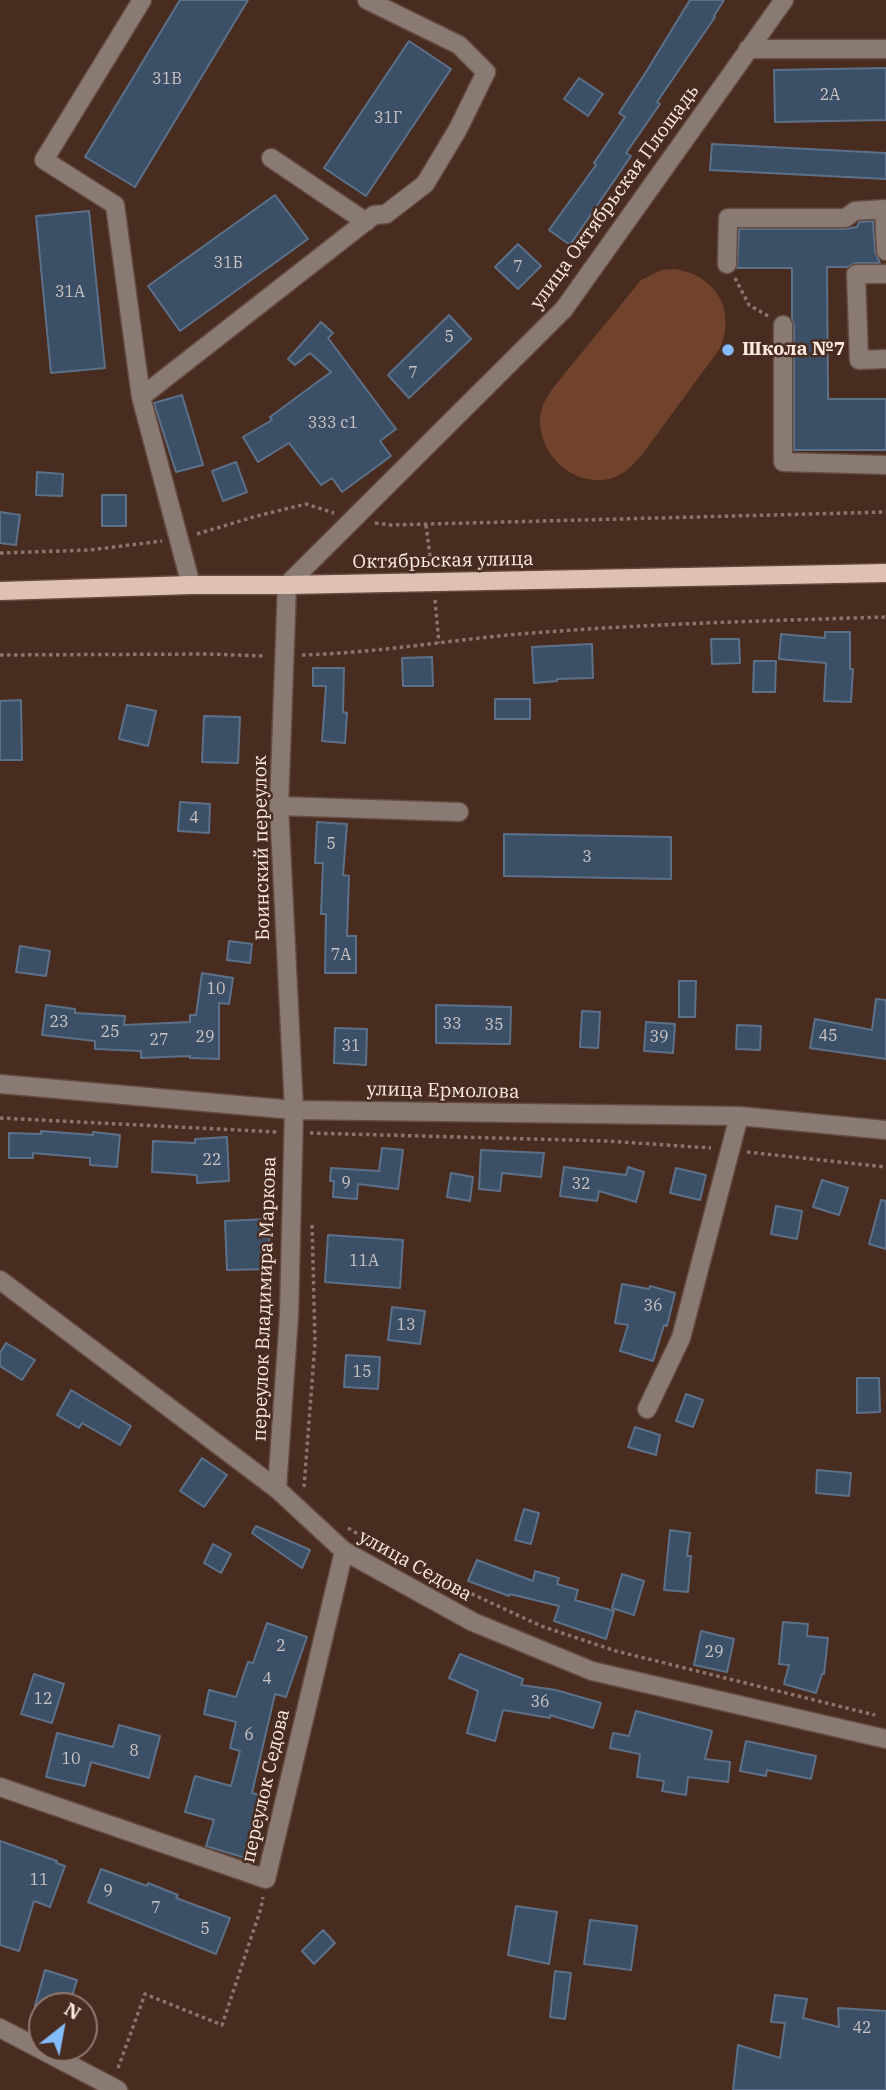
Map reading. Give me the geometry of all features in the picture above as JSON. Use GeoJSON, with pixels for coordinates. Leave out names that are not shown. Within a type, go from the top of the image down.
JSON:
{"type":"FeatureCollection","features":[{"type":"Feature","properties":{"kind":"main road","name":"Октябрьская улица"},"geometry":{"type":"LineString","coordinates":[[0,592],[191,585],[886,573]]}},
{"type":"Feature","properties":{"kind":"street"},"geometry":{"type":"LineString","coordinates":[[142,0],[44,160],[115,205],[141,397],[191,585]]}},
{"type":"Feature","properties":{"kind":"street"},"geometry":{"type":"LineString","coordinates":[[141,397],[374,215],[386,214],[425,184],[458,129],[486,72],[459,45],[367,0]]}},
{"type":"Feature","properties":{"kind":"street","name":"улица Октябрьская Площадь"},"geometry":{"type":"LineString","coordinates":[[287,585],[564,309],[784,0]]}},
{"type":"Feature","properties":{"kind":"street"},"geometry":{"type":"LineString","coordinates":[[748,49],[886,49]]}},
{"type":"Feature","properties":{"kind":"street"},"geometry":{"type":"LineString","coordinates":[[271,158],[366,222]]}},
{"type":"Feature","properties":{"kind":"street"},"geometry":{"type":"LineString","coordinates":[[727,264],[728,218],[845,218],[855,211],[884,209],[886,251]]}},
{"type":"Feature","properties":{"kind":"street"},"geometry":{"type":"LineString","coordinates":[[886,274],[856,274],[859,360],[886,359]]}},
{"type":"Feature","properties":{"kind":"street"},"geometry":{"type":"LineString","coordinates":[[783,325],[783,461],[886,465]]}},
{"type":"Feature","properties":{"kind":"street","name":"Боинский переулок"},"geometry":{"type":"LineString","coordinates":[[287,585],[279,806],[294,1110]]}},
{"type":"Feature","properties":{"kind":"street"},"geometry":{"type":"LineString","coordinates":[[279,806],[459,812]]}},
{"type":"Feature","properties":{"kind":"street","name":"улица Ермолова"},"geometry":{"type":"LineString","coordinates":[[0,1084],[294,1110],[739,1116],[886,1130]]}},
{"type":"Feature","properties":{"kind":"street","name":"переулок Владимира Маркова"},"geometry":{"type":"LineString","coordinates":[[277,1489],[304,1134],[294,1110]]}},
{"type":"Feature","properties":{"kind":"street"},"geometry":{"type":"LineString","coordinates":[[647,1409],[681,1338],[739,1116]]}},
{"type":"Feature","properties":{"kind":"street","name":"улица Седова"},"geometry":{"type":"LineString","coordinates":[[0,1280],[277,1489],[344,1551],[473,1622],[592,1671],[886,1739]]}},
{"type":"Feature","properties":{"kind":"street","name":"переулок Седова"},"geometry":{"type":"LineString","coordinates":[[0,1787],[265,1879],[344,1551]]}},
{"type":"Feature","properties":{"kind":"street"},"geometry":{"type":"LineString","coordinates":[[0,2028],[114,2088]]}},
{"type":"Feature","properties":{"kind":"path"},"geometry":{"type":"LineString","coordinates":[[727,264],[749,305],[783,325]]}},
{"type":"Feature","properties":{"kind":"path"},"geometry":{"type":"LineString","coordinates":[[0,554],[90,550],[179,539],[306,504],[353,519],[391,525],[886,513]]}},
{"type":"Feature","properties":{"kind":"path"},"geometry":{"type":"LineString","coordinates":[[0,655],[339,654],[508,635],[744,621],[886,617]]}},
{"type":"Feature","properties":{"kind":"path"},"geometry":{"type":"LineString","coordinates":[[0,1118],[304,1134],[607,1141],[730,1150],[886,1167]]}},
{"type":"Feature","properties":{"kind":"path"},"geometry":{"type":"LineString","coordinates":[[298,1509],[303,1498],[315,1343],[312,1220]]}},
{"type":"Feature","properties":{"kind":"path"},"geometry":{"type":"LineString","coordinates":[[347,1527],[391,1554]]}},
{"type":"Feature","properties":{"kind":"path"},"geometry":{"type":"LineString","coordinates":[[425,1572],[541,1626],[616,1651],[886,1718]]}},
{"type":"Feature","properties":{"kind":"path"},"geometry":{"type":"LineString","coordinates":[[114,2088],[145,1994],[222,2025],[261,1908],[265,1879]]}},
{"type":"Feature","properties":{"kind":"shaded area"},"geometry":{"type":"Polygon","coordinates":[[[676,269],[706,282],[720,298],[725,316],[721,347],[641,456],[626,471],[611,478],[596,480],[568,471],[556,461],[542,434],[540,418],[547,398],[641,280],[662,270],[676,269]]]}},
{"type":"Feature","properties":{"kind":"building"},"geometry":{"type":"Polygon","coordinates":[[[180,0],[248,0],[135,187],[85,157],[180,0]]]}},
{"type":"Feature","properties":{"kind":"building"},"geometry":{"type":"Polygon","coordinates":[[[690,0],[724,0],[657,102],[660,104],[626,153],[631,156],[570,245],[549,230],[596,165],[594,163],[625,117],[619,113],[690,0]]]}},
{"type":"Feature","properties":{"kind":"building"},"geometry":{"type":"Polygon","coordinates":[[[409,41],[451,69],[366,196],[324,168],[409,41]]]}},
{"type":"Feature","properties":{"kind":"building"},"geometry":{"type":"Polygon","coordinates":[[[886,68],[886,120],[775,122],[774,70],[886,68]]]}},
{"type":"Feature","properties":{"kind":"building"},"geometry":{"type":"Polygon","coordinates":[[[579,78],[603,94],[588,116],[564,99],[579,78]]]}},
{"type":"Feature","properties":{"kind":"building"},"geometry":{"type":"Polygon","coordinates":[[[712,144],[886,153],[886,179],[710,170],[712,144]]]}},
{"type":"Feature","properties":{"kind":"building"},"geometry":{"type":"Polygon","coordinates":[[[275,195],[308,239],[180,331],[148,286],[275,195]]]}},
{"type":"Feature","properties":{"kind":"building"},"geometry":{"type":"Polygon","coordinates":[[[89,211],[105,368],[51,373],[36,216],[89,211]]]}},
{"type":"Feature","properties":{"kind":"building"},"geometry":{"type":"Polygon","coordinates":[[[873,221],[875,252],[880,263],[827,267],[828,399],[886,399],[886,450],[794,450],[792,268],[737,268],[739,229],[845,229],[857,227],[859,222],[873,221]]]}},
{"type":"Feature","properties":{"kind":"building"},"geometry":{"type":"Polygon","coordinates":[[[518,244],[541,266],[518,289],[495,267],[518,244]]]}},
{"type":"Feature","properties":{"kind":"building"},"geometry":{"type":"Polygon","coordinates":[[[449,315],[471,339],[409,398],[388,375],[449,315]]]}},
{"type":"Feature","properties":{"kind":"building"},"geometry":{"type":"Polygon","coordinates":[[[321,322],[333,333],[328,338],[396,429],[380,441],[391,456],[342,492],[332,478],[321,485],[289,443],[258,462],[243,437],[272,420],[270,417],[331,372],[310,353],[295,365],[288,359],[321,322]]]}},
{"type":"Feature","properties":{"kind":"building"},"geometry":{"type":"Polygon","coordinates":[[[182,395],[203,465],[176,472],[154,403],[182,395]]]}},
{"type":"Feature","properties":{"kind":"building"},"geometry":{"type":"Polygon","coordinates":[[[236,462],[247,492],[223,501],[212,471],[236,462]]]}},
{"type":"Feature","properties":{"kind":"building"},"geometry":{"type":"Polygon","coordinates":[[[37,472],[63,474],[62,496],[36,495],[37,472]]]}},
{"type":"Feature","properties":{"kind":"building"},"geometry":{"type":"Polygon","coordinates":[[[102,495],[126,495],[126,526],[102,526],[102,495]]]}},
{"type":"Feature","properties":{"kind":"building"},"geometry":{"type":"Polygon","coordinates":[[[0,512],[20,515],[16,545],[0,543],[0,512]]]}},
{"type":"Feature","properties":{"kind":"building"},"geometry":{"type":"Polygon","coordinates":[[[825,632],[850,632],[850,669],[853,669],[851,702],[824,701],[826,663],[779,659],[781,634],[825,638],[825,632]]]}},
{"type":"Feature","properties":{"kind":"building"},"geometry":{"type":"Polygon","coordinates":[[[711,639],[739,639],[740,663],[712,664],[711,639]]]}},
{"type":"Feature","properties":{"kind":"building"},"geometry":{"type":"Polygon","coordinates":[[[592,644],[593,678],[534,683],[532,647],[592,644]]]}},
{"type":"Feature","properties":{"kind":"building"},"geometry":{"type":"Polygon","coordinates":[[[432,657],[433,686],[403,686],[402,658],[432,657]]]}},
{"type":"Feature","properties":{"kind":"building"},"geometry":{"type":"Polygon","coordinates":[[[754,661],[776,661],[775,692],[753,692],[754,661]]]}},
{"type":"Feature","properties":{"kind":"building"},"geometry":{"type":"Polygon","coordinates":[[[313,668],[344,668],[343,712],[347,713],[345,743],[322,741],[326,686],[313,686],[313,668]]]}},
{"type":"Feature","properties":{"kind":"building"},"geometry":{"type":"Polygon","coordinates":[[[495,699],[530,699],[530,719],[495,719],[495,699]]]}},
{"type":"Feature","properties":{"kind":"building"},"geometry":{"type":"Polygon","coordinates":[[[21,700],[22,760],[0,760],[0,701],[21,700]]]}},
{"type":"Feature","properties":{"kind":"building"},"geometry":{"type":"Polygon","coordinates":[[[127,705],[156,711],[148,746],[119,739],[127,705]]]}},
{"type":"Feature","properties":{"kind":"building"},"geometry":{"type":"Polygon","coordinates":[[[204,716],[240,717],[238,763],[202,762],[204,716]]]}},
{"type":"Feature","properties":{"kind":"building"},"geometry":{"type":"Polygon","coordinates":[[[180,802],[210,804],[209,833],[178,831],[180,802]]]}},
{"type":"Feature","properties":{"kind":"building"},"geometry":{"type":"Polygon","coordinates":[[[317,822],[347,824],[343,875],[349,876],[347,936],[356,936],[356,973],[325,973],[326,914],[321,914],[323,863],[315,863],[317,822]]]}},
{"type":"Feature","properties":{"kind":"building"},"geometry":{"type":"Polygon","coordinates":[[[504,834],[671,837],[671,879],[504,876],[504,834]]]}},
{"type":"Feature","properties":{"kind":"building"},"geometry":{"type":"Polygon","coordinates":[[[229,941],[252,944],[250,963],[227,960],[229,941]]]}},
{"type":"Feature","properties":{"kind":"building"},"geometry":{"type":"Polygon","coordinates":[[[20,946],[50,951],[46,976],[16,972],[20,946]]]}},
{"type":"Feature","properties":{"kind":"building"},"geometry":{"type":"Polygon","coordinates":[[[202,973],[233,978],[229,1004],[219,1003],[219,1059],[190,1056],[141,1058],[141,1051],[95,1049],[95,1041],[42,1035],[46,1005],[75,1009],[75,1013],[125,1016],[124,1025],[190,1022],[190,1015],[196,1015],[202,973]]]}},
{"type":"Feature","properties":{"kind":"building"},"geometry":{"type":"Polygon","coordinates":[[[679,981],[696,981],[695,1017],[679,1017],[679,981]]]}},
{"type":"Feature","properties":{"kind":"building"},"geometry":{"type":"Polygon","coordinates":[[[876,999],[886,1000],[886,1059],[810,1048],[815,1019],[872,1030],[876,999]]]}},
{"type":"Feature","properties":{"kind":"building"},"geometry":{"type":"Polygon","coordinates":[[[436,1005],[511,1007],[510,1044],[436,1043],[436,1005]]]}},
{"type":"Feature","properties":{"kind":"building"},"geometry":{"type":"Polygon","coordinates":[[[582,1011],[600,1012],[598,1048],[580,1047],[582,1011]]]}},
{"type":"Feature","properties":{"kind":"building"},"geometry":{"type":"Polygon","coordinates":[[[646,1022],[675,1024],[673,1053],[644,1051],[646,1022]]]}},
{"type":"Feature","properties":{"kind":"building"},"geometry":{"type":"Polygon","coordinates":[[[737,1025],[761,1026],[760,1050],[736,1049],[737,1025]]]}},
{"type":"Feature","properties":{"kind":"building"},"geometry":{"type":"Polygon","coordinates":[[[335,1028],[367,1029],[366,1065],[334,1063],[335,1028]]]}},
{"type":"Feature","properties":{"kind":"building"},"geometry":{"type":"Polygon","coordinates":[[[41,1131],[120,1135],[117,1167],[90,1165],[90,1158],[33,1153],[33,1158],[9,1158],[9,1133],[41,1134],[41,1131]]]}},
{"type":"Feature","properties":{"kind":"building"},"geometry":{"type":"Polygon","coordinates":[[[227,1137],[229,1181],[197,1183],[197,1175],[152,1172],[153,1141],[195,1143],[195,1139],[227,1137]]]}},
{"type":"Feature","properties":{"kind":"building"},"geometry":{"type":"Polygon","coordinates":[[[382,1148],[403,1150],[398,1189],[358,1184],[357,1199],[333,1197],[331,1168],[379,1171],[382,1148]]]}},
{"type":"Feature","properties":{"kind":"building"},"geometry":{"type":"Polygon","coordinates":[[[481,1150],[544,1153],[541,1177],[502,1173],[500,1191],[479,1189],[481,1150]]]}},
{"type":"Feature","properties":{"kind":"building"},"geometry":{"type":"Polygon","coordinates":[[[564,1167],[626,1175],[628,1167],[644,1172],[636,1202],[599,1191],[597,1201],[560,1196],[564,1167]]]}},
{"type":"Feature","properties":{"kind":"building"},"geometry":{"type":"Polygon","coordinates":[[[676,1168],[706,1175],[700,1200],[670,1193],[676,1168]]]}},
{"type":"Feature","properties":{"kind":"building"},"geometry":{"type":"Polygon","coordinates":[[[451,1173],[473,1177],[470,1201],[447,1197],[451,1173]]]}},
{"type":"Feature","properties":{"kind":"building"},"geometry":{"type":"Polygon","coordinates":[[[822,1180],[848,1188],[839,1215],[813,1207],[822,1180]]]}},
{"type":"Feature","properties":{"kind":"building"},"geometry":{"type":"Polygon","coordinates":[[[881,1200],[886,1201],[886,1249],[869,1244],[881,1200]]]}},
{"type":"Feature","properties":{"kind":"building"},"geometry":{"type":"Polygon","coordinates":[[[776,1206],[802,1211],[797,1239],[771,1234],[776,1206]]]}},
{"type":"Feature","properties":{"kind":"building"},"geometry":{"type":"Polygon","coordinates":[[[268,1219],[271,1269],[227,1270],[225,1221],[268,1219]]]}},
{"type":"Feature","properties":{"kind":"building"},"geometry":{"type":"Polygon","coordinates":[[[328,1235],[403,1240],[400,1288],[325,1282],[328,1235]]]}},
{"type":"Feature","properties":{"kind":"building"},"geometry":{"type":"Polygon","coordinates":[[[622,1284],[649,1289],[650,1286],[675,1293],[667,1326],[664,1325],[653,1361],[620,1351],[628,1325],[615,1323],[622,1284]]]}},
{"type":"Feature","properties":{"kind":"building"},"geometry":{"type":"Polygon","coordinates":[[[392,1307],[425,1311],[420,1344],[388,1340],[392,1307]]]}},
{"type":"Feature","properties":{"kind":"building"},"geometry":{"type":"Polygon","coordinates":[[[6,1343],[35,1360],[22,1380],[0,1366],[0,1353],[6,1343]]]}},
{"type":"Feature","properties":{"kind":"building"},"geometry":{"type":"Polygon","coordinates":[[[346,1355],[380,1357],[378,1389],[344,1387],[346,1355]]]}},
{"type":"Feature","properties":{"kind":"building"},"geometry":{"type":"Polygon","coordinates":[[[857,1378],[879,1378],[880,1412],[857,1413],[857,1378]]]}},
{"type":"Feature","properties":{"kind":"building"},"geometry":{"type":"Polygon","coordinates":[[[71,1390],[131,1426],[120,1445],[82,1423],[79,1428],[57,1415],[71,1390]]]}},
{"type":"Feature","properties":{"kind":"building"},"geometry":{"type":"Polygon","coordinates":[[[686,1394],[703,1400],[693,1427],[676,1421],[686,1394]]]}},
{"type":"Feature","properties":{"kind":"building"},"geometry":{"type":"Polygon","coordinates":[[[635,1427],[660,1435],[656,1455],[628,1447],[635,1427]]]}},
{"type":"Feature","properties":{"kind":"building"},"geometry":{"type":"Polygon","coordinates":[[[202,1458],[227,1475],[204,1507],[180,1491],[202,1458]]]}},
{"type":"Feature","properties":{"kind":"building"},"geometry":{"type":"Polygon","coordinates":[[[817,1470],[851,1473],[849,1496],[816,1493],[817,1470]]]}},
{"type":"Feature","properties":{"kind":"building"},"geometry":{"type":"Polygon","coordinates":[[[524,1509],[539,1513],[531,1544],[515,1540],[524,1509]]]}},
{"type":"Feature","properties":{"kind":"building"},"geometry":{"type":"Polygon","coordinates":[[[256,1526],[310,1550],[302,1568],[252,1533],[256,1526]]]}},
{"type":"Feature","properties":{"kind":"building"},"geometry":{"type":"Polygon","coordinates":[[[670,1530],[690,1533],[687,1556],[691,1556],[688,1592],[664,1590],[670,1530]]]}},
{"type":"Feature","properties":{"kind":"building"},"geometry":{"type":"Polygon","coordinates":[[[213,1544],[231,1554],[221,1573],[204,1563],[213,1544]]]}},
{"type":"Feature","properties":{"kind":"building"},"geometry":{"type":"Polygon","coordinates":[[[477,1560],[533,1581],[535,1571],[559,1578],[557,1584],[578,1590],[575,1600],[614,1611],[606,1639],[554,1621],[559,1606],[510,1594],[509,1596],[468,1581],[477,1560]]]}},
{"type":"Feature","properties":{"kind":"building"},"geometry":{"type":"Polygon","coordinates":[[[622,1574],[644,1581],[634,1615],[612,1608],[622,1574]]]}},
{"type":"Feature","properties":{"kind":"building"},"geometry":{"type":"Polygon","coordinates":[[[783,1622],[808,1624],[807,1636],[828,1638],[824,1674],[816,1693],[784,1684],[789,1665],[779,1664],[783,1622]]]}},
{"type":"Feature","properties":{"kind":"building"},"geometry":{"type":"Polygon","coordinates":[[[267,1623],[307,1637],[286,1697],[275,1694],[252,1793],[267,1797],[249,1859],[206,1846],[214,1820],[185,1812],[195,1776],[231,1786],[240,1751],[230,1748],[236,1722],[204,1714],[209,1690],[236,1697],[248,1662],[253,1663],[267,1623]]]}},
{"type":"Feature","properties":{"kind":"building"},"geometry":{"type":"Polygon","coordinates":[[[701,1631],[734,1639],[727,1672],[694,1665],[701,1631]]]}},
{"type":"Feature","properties":{"kind":"building"},"geometry":{"type":"Polygon","coordinates":[[[460,1654],[523,1679],[521,1685],[556,1690],[601,1703],[593,1728],[550,1715],[550,1718],[503,1710],[495,1741],[467,1733],[478,1691],[449,1678],[460,1654]]]}},
{"type":"Feature","properties":{"kind":"building"},"geometry":{"type":"Polygon","coordinates":[[[34,1674],[64,1684],[52,1723],[21,1714],[34,1674]]]}},
{"type":"Feature","properties":{"kind":"building"},"geometry":{"type":"Polygon","coordinates":[[[636,1711],[712,1731],[705,1759],[730,1762],[728,1782],[688,1777],[686,1795],[662,1791],[664,1781],[637,1777],[640,1754],[610,1748],[613,1733],[629,1736],[636,1711]]]}},
{"type":"Feature","properties":{"kind":"building"},"geometry":{"type":"Polygon","coordinates":[[[119,1725],[160,1736],[149,1778],[91,1762],[85,1786],[46,1777],[57,1733],[113,1747],[119,1725]]]}},
{"type":"Feature","properties":{"kind":"building"},"geometry":{"type":"Polygon","coordinates":[[[746,1741],[816,1756],[811,1779],[767,1770],[766,1776],[740,1771],[746,1741]]]}},
{"type":"Feature","properties":{"kind":"building"},"geometry":{"type":"Polygon","coordinates":[[[0,1841],[65,1866],[50,1907],[34,1901],[19,1951],[0,1945],[0,1841]]]}},
{"type":"Feature","properties":{"kind":"building"},"geometry":{"type":"Polygon","coordinates":[[[101,1869],[147,1886],[148,1883],[178,1895],[176,1898],[230,1918],[216,1954],[88,1902],[101,1869]]]}},
{"type":"Feature","properties":{"kind":"building"},"geometry":{"type":"Polygon","coordinates":[[[516,1906],[557,1912],[549,1964],[508,1955],[516,1906]]]}},
{"type":"Feature","properties":{"kind":"building"},"geometry":{"type":"Polygon","coordinates":[[[590,1920],[637,1926],[631,1970],[584,1964],[590,1920]]]}},
{"type":"Feature","properties":{"kind":"building"},"geometry":{"type":"Polygon","coordinates":[[[323,1930],[335,1943],[314,1964],[302,1951],[323,1930]]]}},
{"type":"Feature","properties":{"kind":"building"},"geometry":{"type":"Polygon","coordinates":[[[45,1970],[77,1980],[73,1992],[39,1992],[45,1970]]]}},
{"type":"Feature","properties":{"kind":"building"},"geometry":{"type":"Polygon","coordinates":[[[555,1971],[571,1973],[565,2019],[550,2017],[555,1971]]]}},
{"type":"Feature","properties":{"kind":"building"},"geometry":{"type":"Polygon","coordinates":[[[775,1995],[807,1999],[803,2018],[839,2027],[838,2008],[886,2011],[886,2090],[733,2090],[738,2045],[780,2058],[785,2023],[771,2022],[775,1995]]]}},
{"type":"Feature","properties":{"kind":"place","name":"Школа №7"},"geometry":{"type":"Point","coordinates":[728,350]}}]}
